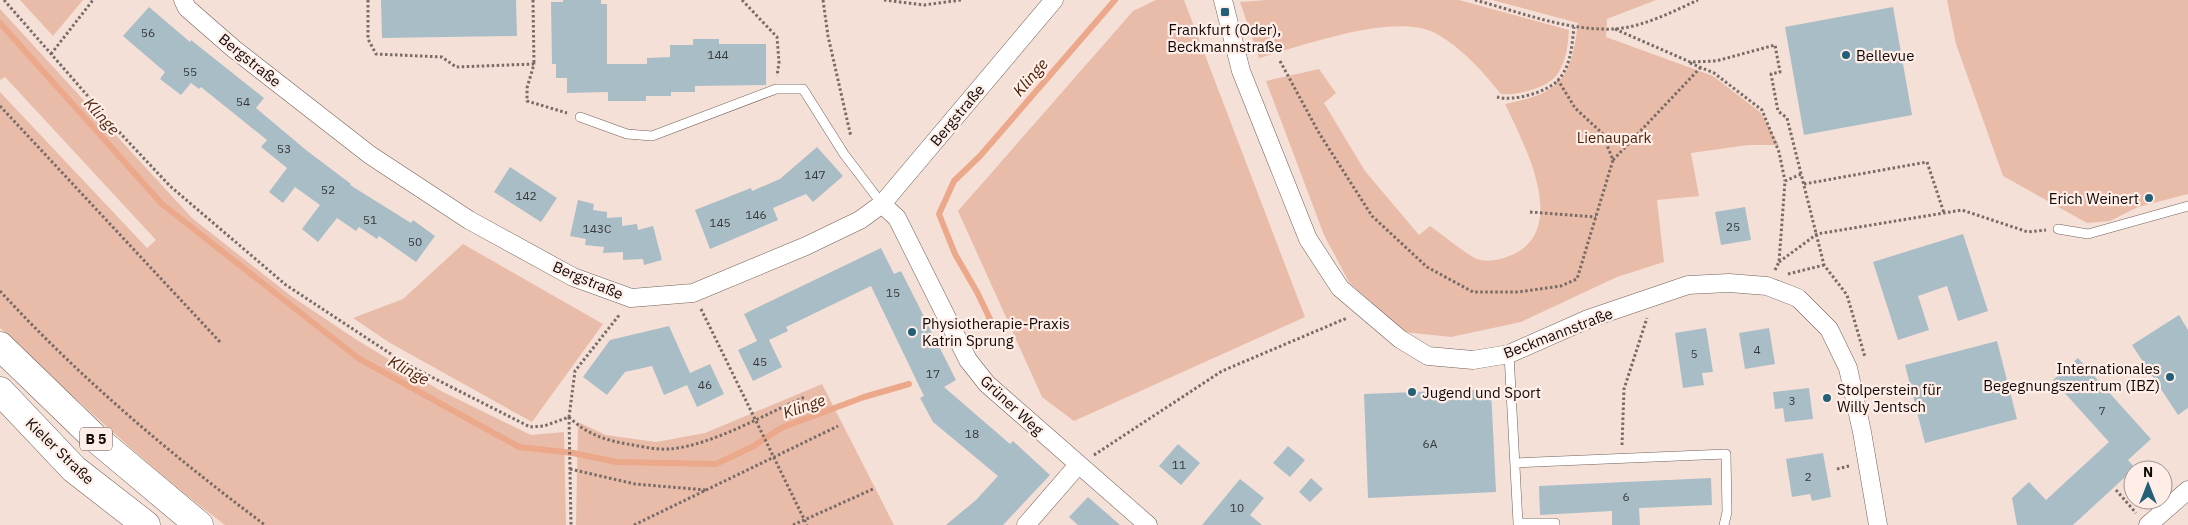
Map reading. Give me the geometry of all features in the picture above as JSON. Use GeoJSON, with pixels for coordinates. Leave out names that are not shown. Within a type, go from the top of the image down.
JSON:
{"type":"FeatureCollection","features":[{"type":"Feature","properties":{"kind":"main road","name":"B 5"},"geometry":{"type":"LineString","coordinates":[[0,346],[94,437],[199,525]]}},
{"type":"Feature","properties":{"kind":"main road","name":"Kieler Straße"},"geometry":{"type":"LineString","coordinates":[[0,391],[74,468],[146,525]]}},
{"type":"Feature","properties":{"kind":"street","name":"Bergstraße"},"geometry":{"type":"LineString","coordinates":[[183,0],[187,8],[234,49],[370,156],[469,220],[556,268],[573,277],[631,298],[693,293],[806,246],[860,220],[882,204],[1054,0]]}},
{"type":"Feature","properties":{"kind":"street","name":"Beckmannstraße"},"geometry":{"type":"LineString","coordinates":[[1223,0],[1241,71],[1308,239],[1340,288],[1400,339],[1428,356],[1473,360],[1509,354],[1588,320],[1688,285],[1769,282],[1798,298],[1829,329],[1848,368],[1878,525]]}},
{"type":"Feature","properties":{"kind":"street","name":"Grüner Weg"},"geometry":{"type":"LineString","coordinates":[[882,204],[897,218],[968,360],[987,384],[1148,525]]}},
{"type":"Feature","properties":{"kind":"street"},"geometry":{"type":"LineString","coordinates":[[1026,525],[1078,465]]}},
{"type":"Feature","properties":{"kind":"street"},"geometry":{"type":"LineString","coordinates":[[2144,522],[2188,490]]}},
{"type":"Feature","properties":{"kind":"lane"},"geometry":{"type":"LineString","coordinates":[[580,117],[627,134],[652,136],[776,89],[803,89],[844,154],[882,204]]}},
{"type":"Feature","properties":{"kind":"lane"},"geometry":{"type":"LineString","coordinates":[[2058,229],[2088,234],[2188,206]]}},
{"type":"Feature","properties":{"kind":"lane"},"geometry":{"type":"LineString","coordinates":[[1509,354],[1518,523],[1555,523],[1555,525]]}},
{"type":"Feature","properties":{"kind":"lane"},"geometry":{"type":"LineString","coordinates":[[1514,463],[1726,454],[1727,512],[1724,525]]}},
{"type":"Feature","properties":{"kind":"path"},"geometry":{"type":"LineString","coordinates":[[4,0],[170,186],[286,285],[406,364],[530,428],[544,426],[569,417]]}},
{"type":"Feature","properties":{"kind":"path"},"geometry":{"type":"LineString","coordinates":[[51,54],[93,0]]}},
{"type":"Feature","properties":{"kind":"path"},"geometry":{"type":"LineString","coordinates":[[368,0],[368,40],[376,54],[442,57],[456,67],[534,64]]}},
{"type":"Feature","properties":{"kind":"path"},"geometry":{"type":"LineString","coordinates":[[533,0],[534,64],[527,88],[527,101],[580,117]]}},
{"type":"Feature","properties":{"kind":"path"},"geometry":{"type":"LineString","coordinates":[[742,0],[777,38],[779,62]]}},
{"type":"Feature","properties":{"kind":"path"},"geometry":{"type":"LineString","coordinates":[[823,0],[828,36],[852,140]]}},
{"type":"Feature","properties":{"kind":"path"},"geometry":{"type":"LineString","coordinates":[[884,0],[924,5],[961,0]]}},
{"type":"Feature","properties":{"kind":"path"},"geometry":{"type":"LineString","coordinates":[[1475,0],[1574,27],[1615,29],[1659,18],[1698,0]]}},
{"type":"Feature","properties":{"kind":"path"},"geometry":{"type":"LineString","coordinates":[[1497,98],[1506,100],[1530,96],[1558,80],[1570,55],[1574,27]]}},
{"type":"Feature","properties":{"kind":"path"},"geometry":{"type":"LineString","coordinates":[[1615,29],[1714,73],[1762,110],[1779,152],[1785,181],[1779,262],[1769,282]]}},
{"type":"Feature","properties":{"kind":"path"},"geometry":{"type":"LineString","coordinates":[[1690,62],[1716,61],[1775,45],[1780,72],[1771,74],[1778,111],[1787,118],[1824,265],[1848,295],[1867,363]]}},
{"type":"Feature","properties":{"kind":"path"},"geometry":{"type":"LineString","coordinates":[[1280,61],[1318,133],[1372,216],[1427,267],[1472,292],[1518,292],[1561,286],[1577,279],[1613,160],[1701,67]]}},
{"type":"Feature","properties":{"kind":"path"},"geometry":{"type":"LineString","coordinates":[[1558,80],[1575,108],[1602,133],[1613,160]]}},
{"type":"Feature","properties":{"kind":"path"},"geometry":{"type":"LineString","coordinates":[[0,106],[220,342]]}},
{"type":"Feature","properties":{"kind":"path"},"geometry":{"type":"LineString","coordinates":[[1804,184],[1928,162],[1944,213]]}},
{"type":"Feature","properties":{"kind":"path"},"geometry":{"type":"LineString","coordinates":[[1785,181],[1801,174]]}},
{"type":"Feature","properties":{"kind":"path"},"geometry":{"type":"LineString","coordinates":[[1779,262],[1817,234],[1962,210],[2028,232],[2058,229]]}},
{"type":"Feature","properties":{"kind":"path"},"geometry":{"type":"LineString","coordinates":[[1530,212],[1596,217]]}},
{"type":"Feature","properties":{"kind":"path"},"geometry":{"type":"LineString","coordinates":[[1769,282],[1824,265]]}},
{"type":"Feature","properties":{"kind":"path"},"geometry":{"type":"LineString","coordinates":[[0,290],[32,326],[127,416],[265,525]]}},
{"type":"Feature","properties":{"kind":"path"},"geometry":{"type":"LineString","coordinates":[[693,293],[807,525]]}},
{"type":"Feature","properties":{"kind":"path"},"geometry":{"type":"LineString","coordinates":[[1621,458],[1624,389],[1654,296]]}},
{"type":"Feature","properties":{"kind":"path"},"geometry":{"type":"LineString","coordinates":[[571,525],[569,417],[576,372],[631,298]]}},
{"type":"Feature","properties":{"kind":"path"},"geometry":{"type":"LineString","coordinates":[[1078,465],[1222,372],[1366,310]]}},
{"type":"Feature","properties":{"kind":"path"},"geometry":{"type":"LineString","coordinates":[[569,417],[582,430],[597,436],[617,442],[668,449],[693,445],[718,437],[755,418],[805,397]]}},
{"type":"Feature","properties":{"kind":"path"},"geometry":{"type":"LineString","coordinates":[[634,525],[838,426]]}},
{"type":"Feature","properties":{"kind":"path"},"geometry":{"type":"LineString","coordinates":[[570,469],[635,484],[707,490]]}},
{"type":"Feature","properties":{"kind":"path"},"geometry":{"type":"LineString","coordinates":[[793,525],[873,489]]}},
{"type":"Feature","properties":{"kind":"path"},"geometry":{"type":"LineString","coordinates":[[2116,490],[2144,522]]}},
{"type":"Feature","properties":{"kind":"green space"},"geometry":{"type":"Polygon","coordinates":[[[20,0],[83,0],[53,36],[20,0]]]}},
{"type":"Feature","properties":{"kind":"green space"},"geometry":{"type":"Polygon","coordinates":[[[1156,0],[1184,0],[1305,317],[1074,421],[1042,397],[958,211],[1133,11],[1156,0]]]}},
{"type":"Feature","properties":{"kind":"green space"},"geometry":{"type":"Polygon","coordinates":[[[1267,0],[1459,0],[1569,30],[1567,48],[1562,66],[1552,80],[1530,90],[1507,94],[1501,94],[1455,46],[1437,34],[1419,28],[1398,26],[1374,28],[1324,39],[1259,58],[1240,2],[1267,0]]]}},
{"type":"Feature","properties":{"kind":"green space","name":"Lienaupark"},"geometry":{"type":"Polygon","coordinates":[[[1492,0],[1656,0],[1607,19],[1606,37],[1713,76],[1760,112],[1779,145],[1748,145],[1691,153],[1699,196],[1657,200],[1664,262],[1617,277],[1521,322],[1451,337],[1404,332],[1349,282],[1324,235],[1266,81],[1319,69],[1336,93],[1324,103],[1365,171],[1419,235],[1430,226],[1472,256],[1482,260],[1496,260],[1514,254],[1530,241],[1538,225],[1540,205],[1531,162],[1505,104],[1524,100],[1539,94],[1551,88],[1560,80],[1567,70],[1572,57],[1578,23],[1492,0]]]}},
{"type":"Feature","properties":{"kind":"green space"},"geometry":{"type":"Polygon","coordinates":[[[1947,0],[2188,0],[2188,194],[2138,207],[2110,221],[2087,223],[2003,176],[1956,44],[1947,0]]]}},
{"type":"Feature","properties":{"kind":"green space"},"geometry":{"type":"Polygon","coordinates":[[[0,9],[192,218],[291,296],[357,340],[439,390],[531,435],[564,432],[566,525],[225,525],[166,478],[82,404],[0,328],[0,92],[147,248],[156,240],[5,77],[0,80],[0,9]]]}},
{"type":"Feature","properties":{"kind":"green space"},"geometry":{"type":"Polygon","coordinates":[[[463,244],[603,324],[532,422],[390,343],[353,318],[403,299],[463,244]]]}},
{"type":"Feature","properties":{"kind":"green space"},"geometry":{"type":"Polygon","coordinates":[[[822,384],[894,525],[576,525],[578,422],[606,435],[656,442],[705,433],[822,384]]]}},
{"type":"Feature","properties":{"kind":"building"},"geometry":{"type":"Polygon","coordinates":[[[381,0],[516,0],[517,36],[382,38],[381,0]]]}},
{"type":"Feature","properties":{"kind":"building"},"geometry":{"type":"Polygon","coordinates":[[[563,0],[601,0],[601,4],[607,4],[607,64],[647,64],[647,58],[670,57],[670,45],[693,45],[693,39],[719,39],[719,44],[766,44],[766,85],[695,86],[695,92],[671,92],[671,96],[646,96],[646,101],[608,101],[608,92],[567,93],[567,78],[556,78],[556,64],[552,64],[551,2],[563,2],[563,0]]]}},
{"type":"Feature","properties":{"kind":"building"},"geometry":{"type":"Polygon","coordinates":[[[149,7],[190,42],[191,40],[264,98],[256,108],[306,150],[350,185],[411,223],[413,220],[435,236],[416,262],[379,236],[377,239],[359,227],[356,231],[337,218],[318,242],[302,229],[320,205],[295,187],[283,203],[269,192],[287,168],[261,147],[267,140],[201,87],[199,89],[191,83],[181,95],[160,79],[165,72],[123,36],[149,7]]]}},
{"type":"Feature","properties":{"kind":"building","name":"Bellevue"},"geometry":{"type":"Polygon","coordinates":[[[1893,7],[1912,115],[1804,135],[1785,27],[1893,7]]]}},
{"type":"Feature","properties":{"kind":"building"},"geometry":{"type":"Polygon","coordinates":[[[817,147],[843,176],[813,202],[806,194],[773,208],[778,220],[710,249],[695,210],[751,188],[752,191],[780,179],[817,147]]]}},
{"type":"Feature","properties":{"kind":"building"},"geometry":{"type":"Polygon","coordinates":[[[510,167],[557,198],[541,222],[494,192],[510,167]]]}},
{"type":"Feature","properties":{"kind":"building"},"geometry":{"type":"Polygon","coordinates":[[[578,200],[594,204],[593,210],[607,212],[607,218],[622,217],[622,226],[637,224],[638,230],[653,226],[662,260],[644,265],[643,259],[623,260],[623,252],[603,253],[604,247],[585,245],[586,239],[570,236],[578,200]]]}},
{"type":"Feature","properties":{"kind":"building"},"geometry":{"type":"Polygon","coordinates":[[[1745,207],[1751,240],[1721,245],[1715,212],[1745,207]]]}},
{"type":"Feature","properties":{"kind":"building"},"geometry":{"type":"Polygon","coordinates":[[[1963,234],[1988,311],[1958,321],[1947,286],[1918,296],[1929,330],[1898,340],[1873,262],[1963,234]]]}},
{"type":"Feature","properties":{"kind":"building"},"geometry":{"type":"Polygon","coordinates":[[[881,248],[894,274],[901,271],[956,380],[944,387],[1010,444],[1013,441],[1050,475],[1003,525],[946,525],[976,500],[998,476],[933,422],[920,398],[924,396],[871,286],[786,327],[788,331],[769,340],[782,367],[753,381],[738,350],[757,341],[744,314],[881,248]]]}},
{"type":"Feature","properties":{"kind":"building","name":"Internationales Begegnungszentrum (IBZ)"},"geometry":{"type":"Polygon","coordinates":[[[2179,315],[2188,330],[2188,408],[2178,415],[2132,345],[2179,315]]]}},
{"type":"Feature","properties":{"kind":"building"},"geometry":{"type":"Polygon","coordinates":[[[669,326],[690,373],[710,364],[724,394],[697,407],[687,385],[664,395],[652,366],[625,372],[607,395],[583,377],[610,340],[669,326]]]}},
{"type":"Feature","properties":{"kind":"building"},"geometry":{"type":"Polygon","coordinates":[[[1706,328],[1713,372],[1702,373],[1704,385],[1683,388],[1675,333],[1706,328]]]}},
{"type":"Feature","properties":{"kind":"building"},"geometry":{"type":"Polygon","coordinates":[[[1769,328],[1775,364],[1745,369],[1739,333],[1769,328]]]}},
{"type":"Feature","properties":{"kind":"building"},"geometry":{"type":"Polygon","coordinates":[[[1997,341],[2017,419],[1925,443],[1905,365],[1997,341]]]}},
{"type":"Feature","properties":{"kind":"building"},"geometry":{"type":"Polygon","coordinates":[[[2078,358],[2151,439],[2128,460],[2123,460],[2123,479],[2073,525],[2017,525],[2012,498],[2029,482],[2046,500],[2109,442],[2053,380],[2078,358]]]}},
{"type":"Feature","properties":{"kind":"building"},"geometry":{"type":"Polygon","coordinates":[[[1809,388],[1813,419],[1785,422],[1783,408],[1775,409],[1773,392],[1809,388]]]}},
{"type":"Feature","properties":{"kind":"building"},"geometry":{"type":"Polygon","coordinates":[[[1491,389],[1496,492],[1368,498],[1364,394],[1491,389]]]}},
{"type":"Feature","properties":{"kind":"building"},"geometry":{"type":"Polygon","coordinates":[[[1178,444],[1200,463],[1181,485],[1159,466],[1178,444]]]}},
{"type":"Feature","properties":{"kind":"building"},"geometry":{"type":"Polygon","coordinates":[[[1288,446],[1305,460],[1290,477],[1273,463],[1288,446]]]}},
{"type":"Feature","properties":{"kind":"building"},"geometry":{"type":"Polygon","coordinates":[[[1823,453],[1831,497],[1812,501],[1810,494],[1792,497],[1786,459],[1823,453]]]}},
{"type":"Feature","properties":{"kind":"building"},"geometry":{"type":"Polygon","coordinates":[[[1311,478],[1323,489],[1310,502],[1299,492],[1311,478]]]}},
{"type":"Feature","properties":{"kind":"building"},"geometry":{"type":"Polygon","coordinates":[[[1711,478],[1712,505],[1639,508],[1640,525],[1612,525],[1612,511],[1540,515],[1539,486],[1711,478]]]}},
{"type":"Feature","properties":{"kind":"building"},"geometry":{"type":"Polygon","coordinates":[[[1240,479],[1264,498],[1250,515],[1262,525],[1202,525],[1240,479]]]}},
{"type":"Feature","properties":{"kind":"building"},"geometry":{"type":"Polygon","coordinates":[[[1088,497],[1120,525],[1078,525],[1069,517],[1088,497]]]}},
{"type":"Feature","properties":{"kind":"waterway","name":"Klinge"},"geometry":{"type":"LineString","coordinates":[[979,327],[990,319],[955,254],[939,214],[954,181],[980,156],[1115,0]]}},
{"type":"Feature","properties":{"kind":"waterway","name":"Klinge"},"geometry":{"type":"LineString","coordinates":[[0,23],[162,204],[358,358],[519,447],[573,453],[617,462],[716,464],[754,446],[781,428],[864,397],[909,384]]}},
{"type":"Feature","properties":{"kind":"place","name":"Frankfurt (Oder), Beckmannstraße"},"geometry":{"type":"Point","coordinates":[1225,12]}},
{"type":"Feature","properties":{"kind":"place","name":"Bellevue"},"geometry":{"type":"Point","coordinates":[1846,55]}},
{"type":"Feature","properties":{"kind":"place","name":"Erich Weinert"},"geometry":{"type":"Point","coordinates":[2149,198]}},
{"type":"Feature","properties":{"kind":"place","name":"Physiotherapie-Praxis Katrin Sprung"},"geometry":{"type":"Point","coordinates":[912,332]}},
{"type":"Feature","properties":{"kind":"place","name":"Internationales Begegnungszentrum (IBZ)"},"geometry":{"type":"Point","coordinates":[2170,377]}},
{"type":"Feature","properties":{"kind":"place","name":"Jugend und Sport"},"geometry":{"type":"Point","coordinates":[1412,392]}},
{"type":"Feature","properties":{"kind":"place","name":"Stolperstein für Willy Jentsch"},"geometry":{"type":"Point","coordinates":[1827,398]}}]}
